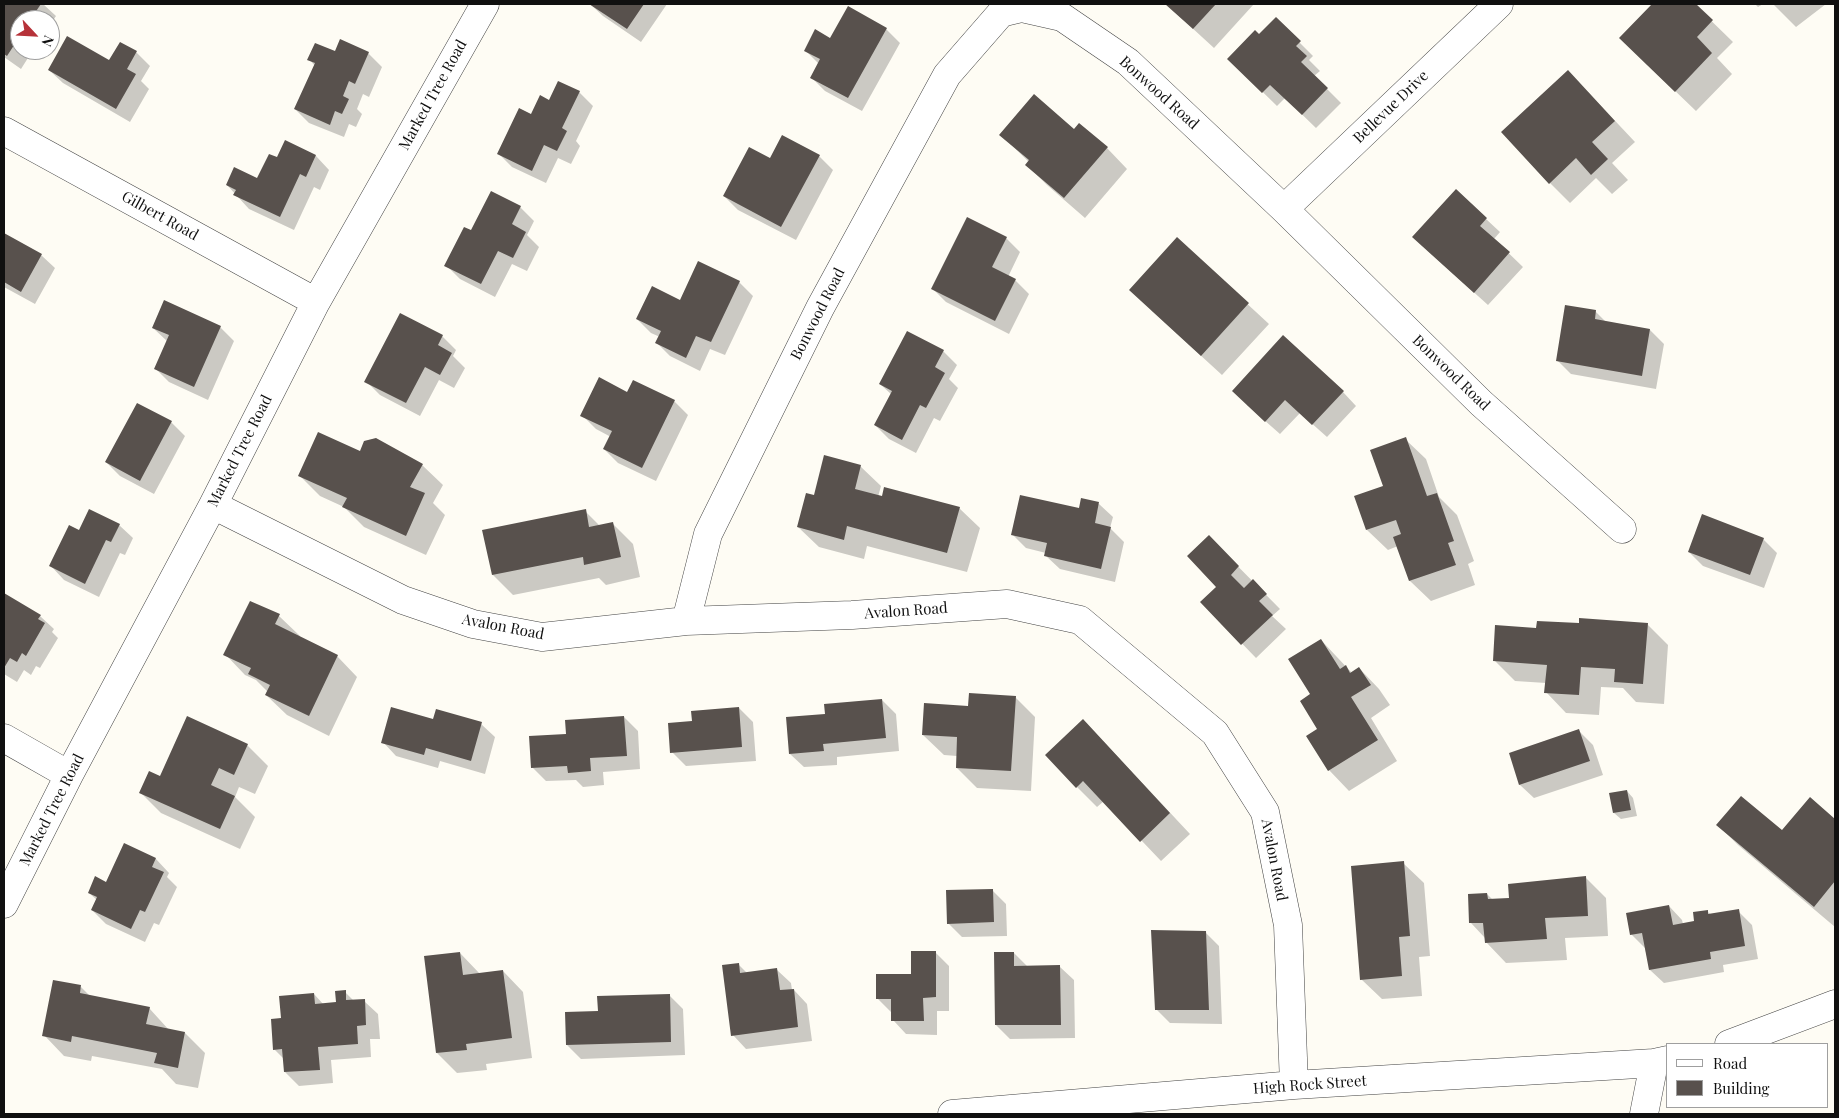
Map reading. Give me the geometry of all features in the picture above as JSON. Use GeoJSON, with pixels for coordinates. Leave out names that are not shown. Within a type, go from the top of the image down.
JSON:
{"type":"FeatureCollection","features":[{"type":"Feature","properties":{"kind":"street","name":"Marked Tree Road"},"geometry":{"type":"LineString","coordinates":[[4,904],[69,775],[212,505],[316,302],[485,4]]}},
{"type":"Feature","properties":{"kind":"street","name":"Bellevue Drive"},"geometry":{"type":"LineString","coordinates":[[1284,209],[1499,4]]}},
{"type":"Feature","properties":{"kind":"street","name":"Bonwood Road"},"geometry":{"type":"LineString","coordinates":[[686,621],[708,534],[820,308],[947,75],[1001,12],[1022,8],[1062,17],[1128,62],[1284,209],[1481,403],[1622,529]]}},
{"type":"Feature","properties":{"kind":"street","name":"Gilbert Road"},"geometry":{"type":"LineString","coordinates":[[4,131],[316,302]]}},
{"type":"Feature","properties":{"kind":"street","name":"Avalon Road"},"geometry":{"type":"LineString","coordinates":[[212,505],[403,600],[473,624],[542,637],[686,621],[852,615],[1007,604],[1080,620],[1215,733],[1265,812],[1288,925],[1294,1085]]}},
{"type":"Feature","properties":{"kind":"street"},"geometry":{"type":"LineString","coordinates":[[4,738],[69,775]]}},
{"type":"Feature","properties":{"kind":"street"},"geometry":{"type":"LineString","coordinates":[[1732,1043],[1835,1004]]}},
{"type":"Feature","properties":{"kind":"street"},"geometry":{"type":"LineString","coordinates":[[1644,1114],[1661,1061]]}},
{"type":"Feature","properties":{"kind":"street","name":"High Rock Street"},"geometry":{"type":"LineString","coordinates":[[952,1114],[1294,1085],[1661,1061]]}},
{"type":"Feature","properties":{"kind":"building"},"geometry":{"type":"Polygon","coordinates":[[[4,4],[41,4],[37,10],[10,10],[10,51],[7,56],[4,54],[4,4]]]}},
{"type":"Feature","properties":{"kind":"building"},"geometry":{"type":"Polygon","coordinates":[[[589,4],[644,4],[627,29],[589,4]]]}},
{"type":"Feature","properties":{"kind":"building"},"geometry":{"type":"Polygon","coordinates":[[[1165,4],[1216,4],[1193,29],[1165,4]]]}},
{"type":"Feature","properties":{"kind":"building"},"geometry":{"type":"Polygon","coordinates":[[[1652,4],[1696,4],[1713,20],[1697,37],[1712,53],[1675,92],[1619,38],[1652,4]]]}},
{"type":"Feature","properties":{"kind":"building"},"geometry":{"type":"Polygon","coordinates":[[[848,6],[887,28],[848,98],[810,78],[820,59],[804,51],[815,29],[830,38],[848,6]]]}},
{"type":"Feature","properties":{"kind":"building"},"geometry":{"type":"Polygon","coordinates":[[[1276,17],[1301,41],[1296,46],[1307,56],[1301,62],[1328,88],[1302,115],[1270,85],[1262,93],[1227,59],[1255,30],[1259,34],[1276,17]]]}},
{"type":"Feature","properties":{"kind":"building"},"geometry":{"type":"Polygon","coordinates":[[[67,36],[109,60],[120,42],[137,51],[127,69],[136,74],[116,109],[48,70],[54,60],[60,60],[60,49],[67,36]]]}},
{"type":"Feature","properties":{"kind":"building"},"geometry":{"type":"Polygon","coordinates":[[[340,39],[369,52],[355,84],[349,81],[343,96],[349,99],[342,114],[335,111],[330,125],[294,109],[315,63],[307,60],[315,43],[335,51],[340,39]]]}},
{"type":"Feature","properties":{"kind":"building"},"geometry":{"type":"Polygon","coordinates":[[[1568,70],[1615,121],[1592,142],[1608,159],[1591,175],[1576,158],[1549,184],[1501,132],[1568,70]]]}},
{"type":"Feature","properties":{"kind":"building"},"geometry":{"type":"Polygon","coordinates":[[[558,81],[580,91],[562,128],[567,131],[557,151],[544,145],[532,171],[497,154],[519,108],[531,114],[540,95],[549,100],[558,81]]]}},
{"type":"Feature","properties":{"kind":"building"},"geometry":{"type":"Polygon","coordinates":[[[1034,94],[1074,129],[1079,123],[1108,147],[1064,198],[1025,165],[1029,160],[999,135],[1034,94]]]}},
{"type":"Feature","properties":{"kind":"building"},"geometry":{"type":"Polygon","coordinates":[[[782,135],[820,155],[781,227],[723,196],[749,147],[770,158],[782,135]]]}},
{"type":"Feature","properties":{"kind":"building"},"geometry":{"type":"Polygon","coordinates":[[[285,140],[316,155],[306,177],[300,174],[280,217],[233,195],[236,190],[226,185],[234,167],[257,178],[269,154],[277,157],[285,140]]]}},
{"type":"Feature","properties":{"kind":"building"},"geometry":{"type":"Polygon","coordinates":[[[1456,189],[1487,218],[1480,226],[1510,252],[1474,293],[1412,237],[1456,189]]]}},
{"type":"Feature","properties":{"kind":"building"},"geometry":{"type":"Polygon","coordinates":[[[491,191],[521,206],[512,224],[526,232],[513,258],[498,251],[481,284],[444,266],[464,227],[471,230],[491,191]]]}},
{"type":"Feature","properties":{"kind":"building"},"geometry":{"type":"Polygon","coordinates":[[[967,217],[1007,237],[992,267],[1016,279],[995,321],[931,289],[967,217]]]}},
{"type":"Feature","properties":{"kind":"building"},"geometry":{"type":"Polygon","coordinates":[[[4,233],[42,254],[21,292],[4,282],[4,233]]]}},
{"type":"Feature","properties":{"kind":"building"},"geometry":{"type":"Polygon","coordinates":[[[1177,237],[1249,303],[1201,356],[1129,290],[1177,237]]]}},
{"type":"Feature","properties":{"kind":"building"},"geometry":{"type":"Polygon","coordinates":[[[698,261],[740,281],[711,342],[696,336],[686,358],[655,343],[661,331],[636,319],[652,286],[680,300],[698,261]]]}},
{"type":"Feature","properties":{"kind":"building"},"geometry":{"type":"Polygon","coordinates":[[[164,300],[221,326],[194,387],[154,369],[169,335],[152,328],[164,300]]]}},
{"type":"Feature","properties":{"kind":"building"},"geometry":{"type":"Polygon","coordinates":[[[1565,305],[1596,310],[1595,319],[1650,329],[1642,376],[1556,361],[1565,305]]]}},
{"type":"Feature","properties":{"kind":"building"},"geometry":{"type":"Polygon","coordinates":[[[400,313],[443,335],[438,345],[452,353],[440,375],[425,367],[406,403],[364,382],[400,313]]]}},
{"type":"Feature","properties":{"kind":"building"},"geometry":{"type":"Polygon","coordinates":[[[907,331],[944,350],[935,367],[945,373],[926,408],[920,405],[902,440],[874,425],[892,391],[879,384],[907,331]]]}},
{"type":"Feature","properties":{"kind":"building"},"geometry":{"type":"Polygon","coordinates":[[[1283,335],[1344,391],[1312,425],[1285,400],[1265,422],[1232,391],[1283,335]]]}},
{"type":"Feature","properties":{"kind":"building"},"geometry":{"type":"Polygon","coordinates":[[[599,377],[627,392],[633,380],[675,400],[642,468],[603,449],[612,431],[580,416],[599,377]]]}},
{"type":"Feature","properties":{"kind":"building"},"geometry":{"type":"Polygon","coordinates":[[[137,403],[172,421],[140,481],[105,462],[137,403]]]}},
{"type":"Feature","properties":{"kind":"building"},"geometry":{"type":"Polygon","coordinates":[[[318,432],[360,451],[364,441],[376,438],[423,464],[410,487],[425,493],[406,536],[342,507],[347,498],[298,476],[318,432]]]}},
{"type":"Feature","properties":{"kind":"building"},"geometry":{"type":"Polygon","coordinates":[[[1406,437],[1427,496],[1437,493],[1454,541],[1448,543],[1456,565],[1409,581],[1393,537],[1401,534],[1396,520],[1366,530],[1354,496],[1383,486],[1370,450],[1406,437]]]}},
{"type":"Feature","properties":{"kind":"building"},"geometry":{"type":"Polygon","coordinates":[[[824,455],[861,465],[855,489],[882,496],[884,487],[960,507],[947,553],[847,526],[844,540],[797,527],[806,493],[814,495],[824,455]]]}},
{"type":"Feature","properties":{"kind":"building"},"geometry":{"type":"Polygon","coordinates":[[[1020,495],[1079,508],[1081,498],[1099,502],[1095,523],[1111,527],[1101,569],[1044,556],[1047,543],[1011,535],[1020,495]]]}},
{"type":"Feature","properties":{"kind":"building"},"geometry":{"type":"Polygon","coordinates":[[[89,509],[120,524],[111,542],[106,540],[85,584],[49,566],[69,525],[79,530],[89,509]]]}},
{"type":"Feature","properties":{"kind":"building"},"geometry":{"type":"Polygon","coordinates":[[[586,509],[589,527],[613,522],[621,557],[584,565],[583,557],[492,575],[482,530],[586,509]]]}},
{"type":"Feature","properties":{"kind":"building"},"geometry":{"type":"Polygon","coordinates":[[[1702,514],[1764,538],[1750,575],[1688,552],[1702,514]]]}},
{"type":"Feature","properties":{"kind":"building"},"geometry":{"type":"Polygon","coordinates":[[[1209,535],[1239,566],[1231,575],[1244,588],[1253,579],[1267,594],[1259,601],[1273,615],[1241,645],[1200,602],[1216,587],[1187,556],[1209,535]]]}},
{"type":"Feature","properties":{"kind":"building"},"geometry":{"type":"Polygon","coordinates":[[[4,593],[41,615],[38,619],[45,623],[26,656],[22,653],[17,662],[10,658],[4,668],[4,593]]]}},
{"type":"Feature","properties":{"kind":"building"},"geometry":{"type":"Polygon","coordinates":[[[250,601],[280,614],[275,624],[338,655],[309,716],[265,695],[270,685],[248,674],[251,668],[223,655],[250,601]]]}},
{"type":"Feature","properties":{"kind":"building"},"geometry":{"type":"Polygon","coordinates":[[[1579,618],[1648,623],[1643,684],[1614,682],[1615,669],[1581,667],[1579,695],[1544,693],[1547,665],[1493,661],[1495,625],[1536,628],[1537,621],[1579,623],[1579,618]]]}},
{"type":"Feature","properties":{"kind":"building"},"geometry":{"type":"Polygon","coordinates":[[[1321,639],[1340,669],[1346,665],[1350,673],[1359,667],[1371,685],[1351,697],[1378,740],[1328,771],[1306,736],[1317,729],[1300,701],[1310,694],[1288,659],[1321,639]]]}},
{"type":"Feature","properties":{"kind":"building"},"geometry":{"type":"Polygon","coordinates":[[[969,693],[1016,696],[1011,771],[956,768],[957,737],[922,735],[924,703],[968,706],[969,693]]]}},
{"type":"Feature","properties":{"kind":"building"},"geometry":{"type":"Polygon","coordinates":[[[882,699],[886,738],[823,744],[824,751],[789,754],[786,717],[825,714],[824,704],[882,699]]]}},
{"type":"Feature","properties":{"kind":"building"},"geometry":{"type":"Polygon","coordinates":[[[391,707],[433,719],[436,709],[482,722],[471,761],[426,748],[424,755],[381,743],[391,707]]]}},
{"type":"Feature","properties":{"kind":"building"},"geometry":{"type":"Polygon","coordinates":[[[739,707],[742,747],[670,753],[668,723],[692,721],[691,711],[739,707]]]}},
{"type":"Feature","properties":{"kind":"building"},"geometry":{"type":"Polygon","coordinates":[[[187,716],[248,744],[234,775],[219,768],[211,785],[235,796],[220,829],[139,793],[149,771],[160,776],[187,716]]]}},
{"type":"Feature","properties":{"kind":"building"},"geometry":{"type":"Polygon","coordinates":[[[624,716],[627,756],[590,758],[591,771],[568,773],[567,766],[531,768],[529,736],[566,734],[565,720],[624,716]]]}},
{"type":"Feature","properties":{"kind":"building"},"geometry":{"type":"Polygon","coordinates":[[[1083,719],[1170,813],[1140,842],[1083,781],[1076,788],[1045,755],[1083,719]]]}},
{"type":"Feature","properties":{"kind":"building"},"geometry":{"type":"Polygon","coordinates":[[[1579,729],[1590,761],[1519,785],[1509,753],[1579,729]]]}},
{"type":"Feature","properties":{"kind":"building"},"geometry":{"type":"Polygon","coordinates":[[[1627,790],[1631,810],[1613,813],[1609,793],[1627,790]]]}},
{"type":"Feature","properties":{"kind":"building"},"geometry":{"type":"Polygon","coordinates":[[[1741,796],[1782,830],[1810,797],[1835,819],[1835,881],[1814,907],[1716,825],[1741,796]]]}},
{"type":"Feature","properties":{"kind":"building"},"geometry":{"type":"Polygon","coordinates":[[[124,843],[156,858],[152,867],[164,872],[145,912],[140,910],[131,929],[91,910],[97,897],[88,893],[95,876],[106,882],[124,843]]]}},
{"type":"Feature","properties":{"kind":"building"},"geometry":{"type":"Polygon","coordinates":[[[1404,861],[1410,936],[1399,937],[1402,976],[1360,980],[1351,866],[1404,861]]]}},
{"type":"Feature","properties":{"kind":"building"},"geometry":{"type":"Polygon","coordinates":[[[1586,876],[1588,916],[1545,918],[1547,939],[1485,943],[1483,923],[1469,923],[1468,894],[1487,893],[1488,899],[1509,898],[1508,884],[1586,876]]]}},
{"type":"Feature","properties":{"kind":"building"},"geometry":{"type":"Polygon","coordinates":[[[993,889],[994,922],[947,924],[946,890],[993,889]]]}},
{"type":"Feature","properties":{"kind":"building"},"geometry":{"type":"Polygon","coordinates":[[[1669,905],[1673,925],[1694,921],[1693,912],[1708,910],[1708,914],[1739,909],[1745,946],[1710,952],[1711,959],[1649,970],[1642,933],[1630,935],[1626,913],[1669,905]]]}},
{"type":"Feature","properties":{"kind":"building"},"geometry":{"type":"Polygon","coordinates":[[[1151,930],[1206,931],[1209,1010],[1155,1010],[1151,930]]]}},
{"type":"Feature","properties":{"kind":"building"},"geometry":{"type":"Polygon","coordinates":[[[911,951],[936,951],[936,997],[923,998],[924,1021],[891,1021],[891,999],[876,999],[876,974],[911,974],[911,951]]]}},
{"type":"Feature","properties":{"kind":"building"},"geometry":{"type":"Polygon","coordinates":[[[460,952],[463,975],[503,970],[512,1038],[466,1044],[467,1050],[436,1053],[424,956],[460,952]]]}},
{"type":"Feature","properties":{"kind":"building"},"geometry":{"type":"Polygon","coordinates":[[[994,952],[1014,952],[1014,966],[1060,965],[1061,1025],[995,1025],[994,952]]]}},
{"type":"Feature","properties":{"kind":"building"},"geometry":{"type":"Polygon","coordinates":[[[739,963],[740,973],[777,968],[780,990],[794,989],[798,1027],[731,1036],[722,965],[739,963]]]}},
{"type":"Feature","properties":{"kind":"building"},"geometry":{"type":"Polygon","coordinates":[[[53,980],[81,985],[80,993],[150,1007],[146,1024],[185,1032],[178,1068],[154,1063],[157,1053],[72,1036],[71,1042],[42,1036],[53,980]]]}},
{"type":"Feature","properties":{"kind":"building"},"geometry":{"type":"Polygon","coordinates":[[[346,990],[346,1000],[365,999],[366,1025],[357,1026],[358,1044],[318,1047],[320,1070],[284,1072],[282,1049],[273,1050],[271,1019],[281,1018],[279,996],[314,993],[315,1004],[336,1002],[335,991],[346,990]]]}},
{"type":"Feature","properties":{"kind":"building"},"geometry":{"type":"Polygon","coordinates":[[[670,994],[671,1042],[566,1045],[565,1012],[598,1011],[597,996],[670,994]]]}}]}
